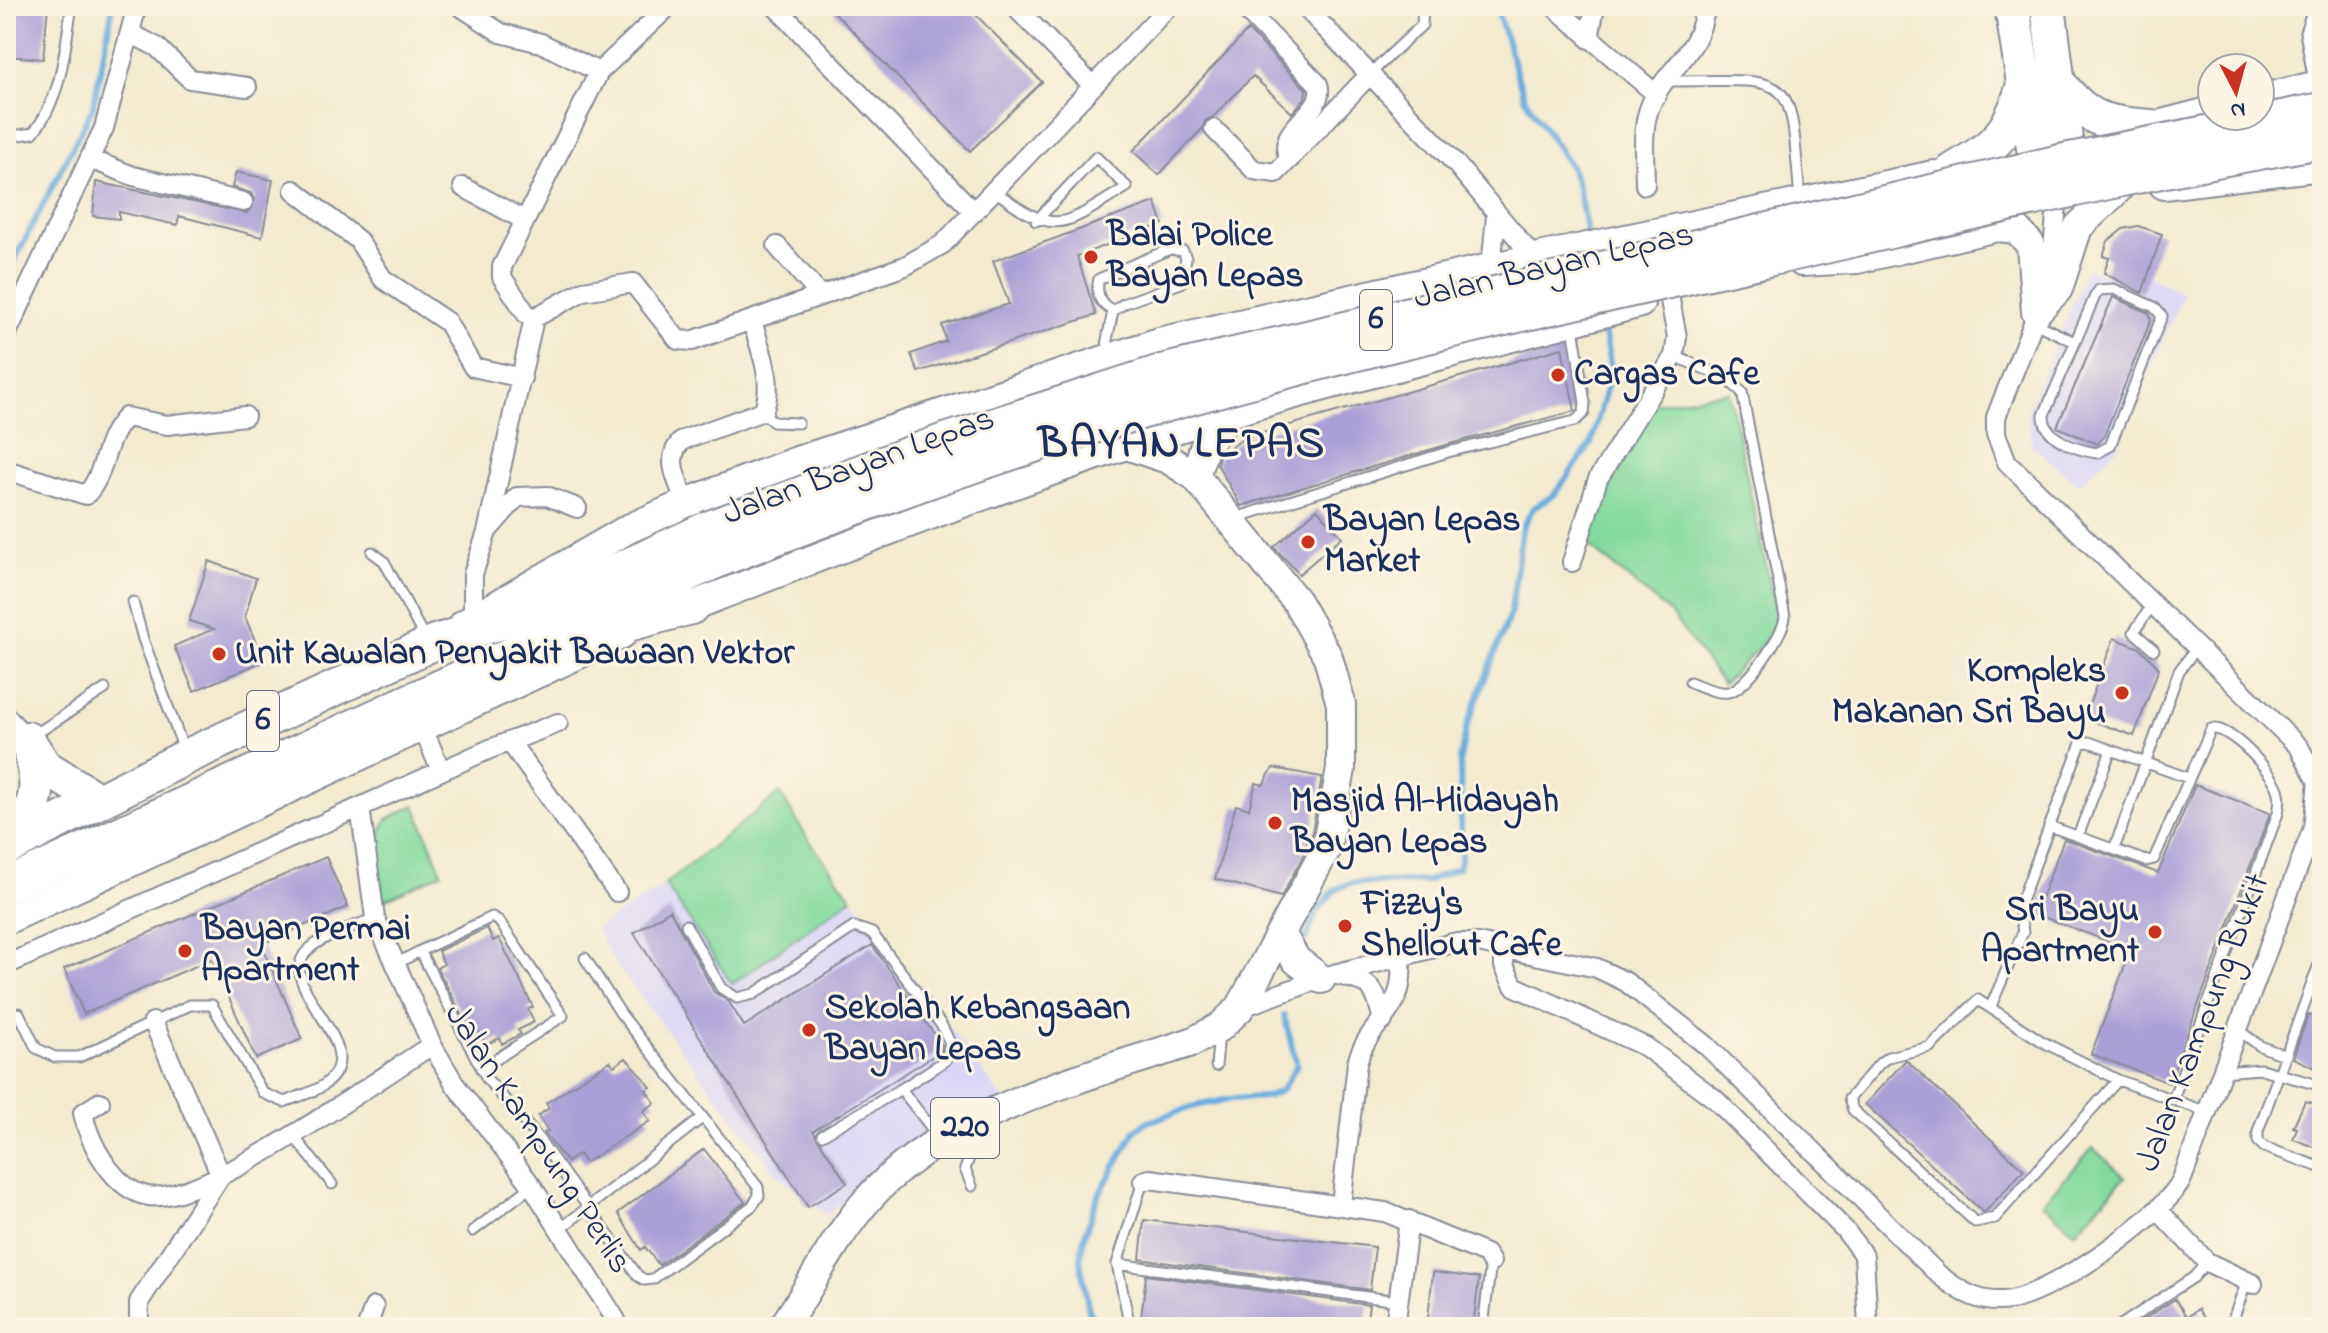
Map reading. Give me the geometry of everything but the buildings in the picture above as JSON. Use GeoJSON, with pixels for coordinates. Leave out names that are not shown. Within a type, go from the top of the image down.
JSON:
{"type":"FeatureCollection","features":[{"type":"Feature","properties":{"kind":"highway"},"geometry":{"type":"LineString","coordinates":[[2012,6],[2041,83],[2057,172]]}},
{"type":"Feature","properties":{"kind":"highway"},"geometry":{"type":"LineString","coordinates":[[1951,172],[2002,138],[2041,83],[2048,6]]}},
{"type":"Feature","properties":{"kind":"highway"},"geometry":{"type":"LineString","coordinates":[[2041,83],[2096,119],[2151,127]]}},
{"type":"Feature","properties":{"kind":"highway","name":"6"},"geometry":{"type":"LineString","coordinates":[[2057,172],[2320,93]]}},
{"type":"Feature","properties":{"kind":"highway","name":"6"},"geometry":{"type":"LineString","coordinates":[[2057,172],[2235,155],[2322,141]]}},
{"type":"Feature","properties":{"kind":"highway","name":"Jalan Bayan Lepas"},"geometry":{"type":"LineString","coordinates":[[10,846],[186,757],[432,644],[518,617],[713,545],[946,476],[1126,416],[1310,365],[2057,172]]}},
{"type":"Feature","properties":{"kind":"highway","name":"Jalan Bayan Lepas"},"geometry":{"type":"LineString","coordinates":[[6,886],[450,682],[713,545]]}},
{"type":"Feature","properties":{"kind":"highway"},"geometry":{"type":"LineString","coordinates":[[450,682],[595,633],[691,607]]}},
{"type":"Feature","properties":{"kind":"highway"},"geometry":{"type":"LineString","coordinates":[[17,727],[44,766],[99,801]]}},
{"type":"Feature","properties":{"kind":"highway"},"geometry":{"type":"LineString","coordinates":[[10,846],[36,804],[37,773],[17,727]]}},
{"type":"Feature","properties":{"kind":"main road"},"geometry":{"type":"LineString","coordinates":[[2276,101],[2320,93]]}},
{"type":"Feature","properties":{"kind":"main road"},"geometry":{"type":"LineString","coordinates":[[2057,172],[2151,127],[2196,115]]}},
{"type":"Feature","properties":{"kind":"main road"},"geometry":{"type":"LineString","coordinates":[[2254,132],[2251,144],[2259,158],[2269,165],[2310,167]]}},
{"type":"Feature","properties":{"kind":"main road"},"geometry":{"type":"LineString","coordinates":[[2057,172],[2117,190],[2310,167]]}},
{"type":"Feature","properties":{"kind":"main road","name":"Jalan Bayan Lepas"},"geometry":{"type":"LineString","coordinates":[[432,644],[628,529],[686,503],[794,462],[1159,342],[1491,267],[1951,172],[2057,172]]}},
{"type":"Feature","properties":{"kind":"main road","name":"Jalan Bayan Lepas"},"geometry":{"type":"LineString","coordinates":[[6,920],[618,635],[852,543],[1127,445],[1230,413],[1801,262],[2057,172]]}},
{"type":"Feature","properties":{"kind":"main road"},"geometry":{"type":"LineString","coordinates":[[2034,317],[2058,289],[2078,227],[2117,190]]}},
{"type":"Feature","properties":{"kind":"main road"},"geometry":{"type":"LineString","coordinates":[[1801,262],[1857,259],[1997,227],[2016,229],[2031,245],[2034,317]]}},
{"type":"Feature","properties":{"kind":"main road"},"geometry":{"type":"LineString","coordinates":[[1430,281],[1423,305],[1423,329],[1434,346],[1446,354]]}},
{"type":"Feature","properties":{"kind":"main road"},"geometry":{"type":"LineString","coordinates":[[1387,291],[1405,306],[1410,318],[1411,339],[1403,365]]}},
{"type":"Feature","properties":{"kind":"main road"},"geometry":{"type":"LineString","coordinates":[[1195,476],[1204,448],[1230,413]]}},
{"type":"Feature","properties":{"kind":"main road"},"geometry":{"type":"LineString","coordinates":[[1127,445],[1168,459],[1195,476],[1297,602],[1328,657],[1341,704],[1342,759],[1331,831],[1319,864],[1230,1018]]}},
{"type":"Feature","properties":{"kind":"main road"},"geometry":{"type":"LineString","coordinates":[[1281,933],[1296,960],[1328,976]]}},
{"type":"Feature","properties":{"kind":"main road","name":"220"},"geometry":{"type":"LineString","coordinates":[[783,1327],[863,1204],[889,1179],[942,1141],[976,1122],[1094,1074],[1192,1042],[1230,1018]]}},
{"type":"Feature","properties":{"kind":"street"},"geometry":{"type":"LineString","coordinates":[[6,335],[104,128],[137,6]]}},
{"type":"Feature","properties":{"kind":"street"},"geometry":{"type":"LineString","coordinates":[[460,6],[501,33],[541,43],[599,72]]}},
{"type":"Feature","properties":{"kind":"street"},"geometry":{"type":"LineString","coordinates":[[534,318],[527,315],[501,272],[599,72],[669,6]]}},
{"type":"Feature","properties":{"kind":"street"},"geometry":{"type":"LineString","coordinates":[[775,6],[974,212]]}},
{"type":"Feature","properties":{"kind":"street"},"geometry":{"type":"LineString","coordinates":[[1014,6],[1092,85]]}},
{"type":"Feature","properties":{"kind":"street"},"geometry":{"type":"LineString","coordinates":[[473,618],[473,574],[487,532],[534,318],[583,291],[633,283],[678,340],[685,341],[752,320],[926,255],[974,212],[1169,6]]}},
{"type":"Feature","properties":{"kind":"street"},"geometry":{"type":"LineString","coordinates":[[1242,6],[1318,84],[1318,101],[1287,138],[1285,152],[1290,159]]}},
{"type":"Feature","properties":{"kind":"street"},"geometry":{"type":"LineString","coordinates":[[1304,6],[1456,164],[1496,216],[1534,258]]}},
{"type":"Feature","properties":{"kind":"street"},"geometry":{"type":"LineString","coordinates":[[1553,6],[1589,39],[1662,88]]}},
{"type":"Feature","properties":{"kind":"street"},"geometry":{"type":"LineString","coordinates":[[1589,39],[1595,6]]}},
{"type":"Feature","properties":{"kind":"street"},"geometry":{"type":"LineString","coordinates":[[1645,185],[1646,122],[1662,88],[1700,34],[1705,6]]}},
{"type":"Feature","properties":{"kind":"street"},"geometry":{"type":"LineString","coordinates":[[130,33],[157,47],[190,79],[247,87]]}},
{"type":"Feature","properties":{"kind":"street"},"geometry":{"type":"LineString","coordinates":[[1214,129],[1254,170],[1276,173],[1371,73]]}},
{"type":"Feature","properties":{"kind":"street"},"geometry":{"type":"LineString","coordinates":[[90,159],[133,176],[243,202]]}},
{"type":"Feature","properties":{"kind":"street","name":"Jalan Kampung Bukit"},"geometry":{"type":"LineString","coordinates":[[1230,1018],[1328,976],[1400,955],[1453,943],[1504,947],[1597,968],[1626,982],[1659,1005],[1706,1045],[1938,1274],[1972,1297],[2010,1300],[2046,1287],[2159,1211],[2182,1179],[2313,828],[2320,805],[2318,782],[2299,747],[2154,602],[2007,462],[1999,448],[1996,417],[2034,317],[2047,292],[2054,263],[2057,172]]}},
{"type":"Feature","properties":{"kind":"street"},"geometry":{"type":"LineString","coordinates":[[463,187],[524,220]]}},
{"type":"Feature","properties":{"kind":"street"},"geometry":{"type":"LineString","coordinates":[[294,190],[358,240],[383,279],[447,322],[473,367],[522,378]]}},
{"type":"Feature","properties":{"kind":"street"},"geometry":{"type":"LineString","coordinates":[[1491,267],[1496,216]]}},
{"type":"Feature","properties":{"kind":"street"},"geometry":{"type":"LineString","coordinates":[[777,246],[819,294]]}},
{"type":"Feature","properties":{"kind":"street"},"geometry":{"type":"LineString","coordinates":[[1572,562],[1598,479],[1674,356],[1677,337],[1669,295]]}},
{"type":"Feature","properties":{"kind":"street"},"geometry":{"type":"LineString","coordinates":[[686,503],[671,457],[674,447],[683,440],[763,411],[768,381],[752,320]]}},
{"type":"Feature","properties":{"kind":"street"},"geometry":{"type":"LineString","coordinates":[[6,470],[86,495],[96,483],[111,432],[126,417],[167,425],[245,416]]}},
{"type":"Feature","properties":{"kind":"street"},"geometry":{"type":"LineString","coordinates":[[487,532],[517,497],[547,496],[577,508]]}},
{"type":"Feature","properties":{"kind":"street"},"geometry":{"type":"LineString","coordinates":[[6,965],[441,771],[558,723]]}},
{"type":"Feature","properties":{"kind":"street"},"geometry":{"type":"LineString","coordinates":[[422,726],[441,771]]}},
{"type":"Feature","properties":{"kind":"street"},"geometry":{"type":"LineString","coordinates":[[510,742],[617,892]]}},
{"type":"Feature","properties":{"kind":"street","name":"Jalan Kampung Perlis"},"geometry":{"type":"LineString","coordinates":[[360,807],[375,918],[432,1045],[456,1086],[532,1186],[616,1320]]}},
{"type":"Feature","properties":{"kind":"street"},"geometry":{"type":"LineString","coordinates":[[1504,947],[1504,966],[1514,986],[1646,1047],[1715,1099],[1845,1230],[1864,1256],[1868,1327]]}},
{"type":"Feature","properties":{"kind":"street"},"geometry":{"type":"LineString","coordinates":[[1341,1205],[1357,1063],[1362,1048],[1383,1021],[1402,986],[1400,955]]}},
{"type":"Feature","properties":{"kind":"street"},"geometry":{"type":"LineString","coordinates":[[1328,976],[1363,980],[1371,987],[1383,1021]]}},
{"type":"Feature","properties":{"kind":"street"},"geometry":{"type":"LineString","coordinates":[[153,1022],[221,1175]]}},
{"type":"Feature","properties":{"kind":"street"},"geometry":{"type":"LineString","coordinates":[[100,1102],[83,1113],[88,1135],[119,1180],[136,1192],[161,1197],[181,1193],[221,1175],[432,1045]]}},
{"type":"Feature","properties":{"kind":"street"},"geometry":{"type":"LineString","coordinates":[[139,1327],[139,1302],[221,1175]]}},
{"type":"Feature","properties":{"kind":"street"},"geometry":{"type":"LineString","coordinates":[[1143,1181],[1150,1179],[1341,1205],[1409,1220],[1486,1254],[1491,1262]]}},
{"type":"Feature","properties":{"kind":"street"},"geometry":{"type":"LineString","coordinates":[[2159,1211],[2207,1262],[2250,1282]]}},
{"type":"Feature","properties":{"kind":"street"},"geometry":{"type":"LineString","coordinates":[[1395,1327],[1409,1220]]}},
{"type":"Feature","properties":{"kind":"street"},"geometry":{"type":"LineString","coordinates":[[367,1327],[374,1307]]}},
{"type":"Feature","properties":{"kind":"lane"},"geometry":{"type":"LineString","coordinates":[[6,137],[33,133],[49,114],[58,86],[72,6]]}},
{"type":"Feature","properties":{"kind":"lane"},"geometry":{"type":"LineString","coordinates":[[1371,73],[1422,25],[1423,6]]}},
{"type":"Feature","properties":{"kind":"lane"},"geometry":{"type":"LineString","coordinates":[[2314,6],[2305,32],[2320,93]]}},
{"type":"Feature","properties":{"kind":"lane"},"geometry":{"type":"LineString","coordinates":[[1662,88],[1758,80],[1774,84],[1786,95],[1792,110],[1801,202]]}},
{"type":"Feature","properties":{"kind":"lane"},"geometry":{"type":"LineString","coordinates":[[994,190],[1036,221],[1048,224],[1072,220],[1127,187],[1096,157],[1036,221]]}},
{"type":"Feature","properties":{"kind":"lane"},"geometry":{"type":"LineString","coordinates":[[1111,358],[1107,340],[1113,311],[1125,303],[1181,283],[1186,258],[1183,251],[1170,249],[1099,279],[1096,290],[1104,306],[1113,311]]}},
{"type":"Feature","properties":{"kind":"lane"},"geometry":{"type":"LineString","coordinates":[[2114,289],[2154,307],[2162,316],[2110,446],[2104,451],[2089,452],[2051,435],[2044,424],[2075,342],[2099,290],[2114,289]]}},
{"type":"Feature","properties":{"kind":"lane"},"geometry":{"type":"LineString","coordinates":[[1228,520],[1448,452],[1575,421],[1584,413],[1591,316]]}},
{"type":"Feature","properties":{"kind":"lane"},"geometry":{"type":"LineString","coordinates":[[2034,317],[2075,342]]}},
{"type":"Feature","properties":{"kind":"lane"},"geometry":{"type":"LineString","coordinates":[[1674,356],[1724,377],[1742,392],[1785,617],[1783,631],[1746,682],[1736,689],[1727,693],[1690,682]]}},
{"type":"Feature","properties":{"kind":"lane"},"geometry":{"type":"LineString","coordinates":[[763,411],[773,422],[798,423]]}},
{"type":"Feature","properties":{"kind":"lane"},"geometry":{"type":"LineString","coordinates":[[372,552],[384,561],[432,644]]}},
{"type":"Feature","properties":{"kind":"lane"},"geometry":{"type":"LineString","coordinates":[[133,602],[143,639],[186,757]]}},
{"type":"Feature","properties":{"kind":"lane"},"geometry":{"type":"LineString","coordinates":[[2154,602],[2134,632],[2154,650]]}},
{"type":"Feature","properties":{"kind":"lane"},"geometry":{"type":"LineString","coordinates":[[2114,849],[2179,671],[2198,646]]}},
{"type":"Feature","properties":{"kind":"lane"},"geometry":{"type":"LineString","coordinates":[[17,727],[105,689]]}},
{"type":"Feature","properties":{"kind":"lane"},"geometry":{"type":"LineString","coordinates":[[2049,826],[2146,861],[2154,859],[2205,735],[2218,727],[2268,771],[2279,792],[2280,801],[2173,1099]]}},
{"type":"Feature","properties":{"kind":"lane"},"geometry":{"type":"LineString","coordinates":[[1991,1006],[2023,932],[2019,907],[2081,743],[2089,742],[2188,778]]}},
{"type":"Feature","properties":{"kind":"lane"},"geometry":{"type":"LineString","coordinates":[[2078,836],[2111,750]]}},
{"type":"Feature","properties":{"kind":"lane"},"geometry":{"type":"LineString","coordinates":[[394,965],[492,917],[499,921],[563,1016],[481,1069]]}},
{"type":"Feature","properties":{"kind":"lane"},"geometry":{"type":"LineString","coordinates":[[19,1013],[36,1048],[55,1057],[79,1057],[190,1005],[212,1005],[263,1093],[284,1102],[324,1085],[338,1069],[340,1057],[300,978],[299,966],[306,952],[318,942],[375,918]]}},
{"type":"Feature","properties":{"kind":"lane"},"geometry":{"type":"LineString","coordinates":[[686,925],[721,988],[737,998],[754,994],[854,927],[872,933],[942,1026],[950,1043],[946,1060],[822,1135]]}},
{"type":"Feature","properties":{"kind":"lane"},"geometry":{"type":"LineString","coordinates":[[420,951],[481,1069],[535,1134],[638,1276],[645,1280],[653,1279],[752,1206],[759,1196],[758,1187],[621,1014],[585,958]]}},
{"type":"Feature","properties":{"kind":"lane"},"geometry":{"type":"LineString","coordinates":[[2322,956],[2258,1131],[2258,1141],[2322,1168]]}},
{"type":"Feature","properties":{"kind":"lane"},"geometry":{"type":"LineString","coordinates":[[2118,1080],[1995,1218],[1975,1222],[1965,1217],[1850,1105],[1851,1096],[1880,1063],[1888,1057],[1930,1047],[1975,1000],[1991,1006],[2043,1042],[2118,1080],[2207,1112]]}},
{"type":"Feature","properties":{"kind":"lane"},"geometry":{"type":"LineString","coordinates":[[1216,1066],[1230,1018]]}},
{"type":"Feature","properties":{"kind":"lane"},"geometry":{"type":"LineString","coordinates":[[2237,1029],[2260,1046],[2286,1056]]}},
{"type":"Feature","properties":{"kind":"lane"},"geometry":{"type":"LineString","coordinates":[[2221,1072],[2247,1068],[2279,1073],[2322,1086]]}},
{"type":"Feature","properties":{"kind":"lane"},"geometry":{"type":"LineString","coordinates":[[901,1089],[942,1141]]}},
{"type":"Feature","properties":{"kind":"lane"},"geometry":{"type":"LineString","coordinates":[[560,1229],[702,1118]]}},
{"type":"Feature","properties":{"kind":"lane"},"geometry":{"type":"LineString","coordinates":[[972,1186],[965,1169],[984,1137],[976,1122]]}},
{"type":"Feature","properties":{"kind":"lane"},"geometry":{"type":"LineString","coordinates":[[292,1134],[332,1184]]}},
{"type":"Feature","properties":{"kind":"lane"},"geometry":{"type":"LineString","coordinates":[[1130,1327],[1117,1264],[1143,1181]]}},
{"type":"Feature","properties":{"kind":"lane"},"geometry":{"type":"LineString","coordinates":[[473,1231],[532,1186]]}},
{"type":"Feature","properties":{"kind":"lane"},"geometry":{"type":"LineString","coordinates":[[1483,1327],[1491,1262]]}},
{"type":"Feature","properties":{"kind":"lane"},"geometry":{"type":"LineString","coordinates":[[2118,1327],[2194,1277],[2207,1262]]}},
{"type":"Feature","properties":{"kind":"lane"},"geometry":{"type":"LineString","coordinates":[[1117,1264],[1398,1301]]}},
{"type":"Feature","properties":{"kind":"lane"},"geometry":{"type":"LineString","coordinates":[[2233,1327],[2233,1319],[2250,1282]]}},
{"type":"Feature","properties":{"kind":"shaded area"},"geometry":{"type":"Polygon","coordinates":[[[2087,268],[2141,291],[2148,275],[2183,294],[2116,449],[2078,485],[2032,445],[2027,412],[2087,268]]]}},
{"type":"Feature","properties":{"kind":"shaded area","name":"Sekolah Kebangsaan Bayan Lepas"},"geometry":{"type":"Polygon","coordinates":[[[780,793],[806,836],[1004,1100],[887,1163],[827,1215],[776,1173],[613,961],[596,929],[674,879],[780,793]]]}},
{"type":"Feature","properties":{"kind":"green space"},"geometry":{"type":"Polygon","coordinates":[[[1729,392],[1779,627],[1723,684],[1670,613],[1586,543],[1604,488],[1621,454],[1653,404],[1729,392]]]}},
{"type":"Feature","properties":{"kind":"green space"},"geometry":{"type":"Polygon","coordinates":[[[780,793],[806,836],[852,898],[732,984],[665,884],[780,793]]]}},
{"type":"Feature","properties":{"kind":"green space"},"geometry":{"type":"Polygon","coordinates":[[[415,805],[442,873],[383,901],[377,840],[387,819],[415,805]]]}},
{"type":"Feature","properties":{"kind":"green space"},"geometry":{"type":"Polygon","coordinates":[[[2093,1148],[2125,1177],[2075,1232],[2042,1203],[2093,1148]]]}},
{"type":"Feature","properties":{"kind":"waterway"},"geometry":{"type":"LineString","coordinates":[[6,277],[93,107],[113,6]]}},
{"type":"Feature","properties":{"kind":"waterway"},"geometry":{"type":"LineString","coordinates":[[1496,6],[1524,97],[1570,166],[1577,183],[1588,238]]}},
{"type":"Feature","properties":{"kind":"waterway"},"geometry":{"type":"LineString","coordinates":[[1306,939],[1316,912],[1335,890],[1350,883],[1427,881],[1458,868],[1461,860],[1460,758],[1467,726],[1511,611],[1522,528],[1533,508],[1554,495],[1591,444],[1611,371],[1602,320]]}},
{"type":"Feature","properties":{"kind":"waterway"},"geometry":{"type":"LineString","coordinates":[[1092,1327],[1080,1260],[1084,1237],[1097,1198],[1135,1131],[1145,1123],[1195,1106],[1229,1099],[1266,1097],[1281,1091],[1297,1065],[1284,1016]]}},
{"type":"Feature","properties":{"kind":"place","name":"Balai Police Bayan Lepas"},"geometry":{"type":"Point","coordinates":[1091,257]}},
{"type":"Feature","properties":{"kind":"place","name":"Cargas Cafe"},"geometry":{"type":"Point","coordinates":[1558,375]}},
{"type":"Feature","properties":{"kind":"place","name":"Bayan Lepas Market"},"geometry":{"type":"Point","coordinates":[1308,542]}},
{"type":"Feature","properties":{"kind":"place","name":"Unit Kawalan Penyakit Bawaan Vektor"},"geometry":{"type":"Point","coordinates":[219,654]}},
{"type":"Feature","properties":{"kind":"place","name":"Kompleks Makanan Sri Bayu"},"geometry":{"type":"Point","coordinates":[2122,693]}},
{"type":"Feature","properties":{"kind":"place","name":"Masjid Al-Hidayah Bayan Lepas"},"geometry":{"type":"Point","coordinates":[1275,823]}},
{"type":"Feature","properties":{"kind":"place","name":"Fizzy's Shellout Cafe"},"geometry":{"type":"Point","coordinates":[1345,926]}},
{"type":"Feature","properties":{"kind":"place","name":"Sri Bayu Apartment"},"geometry":{"type":"Point","coordinates":[2155,932]}},
{"type":"Feature","properties":{"kind":"place","name":"Bayan Permai Apartment"},"geometry":{"type":"Point","coordinates":[185,951]}},
{"type":"Feature","properties":{"kind":"place","name":"Sekolah Kebangsaan Bayan Lepas"},"geometry":{"type":"Point","coordinates":[809,1030]}},
{"type":"Feature","properties":{"kind":"district","name":"BAYAN LEPAS"},"geometry":{"type":"Point","coordinates":[1182,445]}}]}
